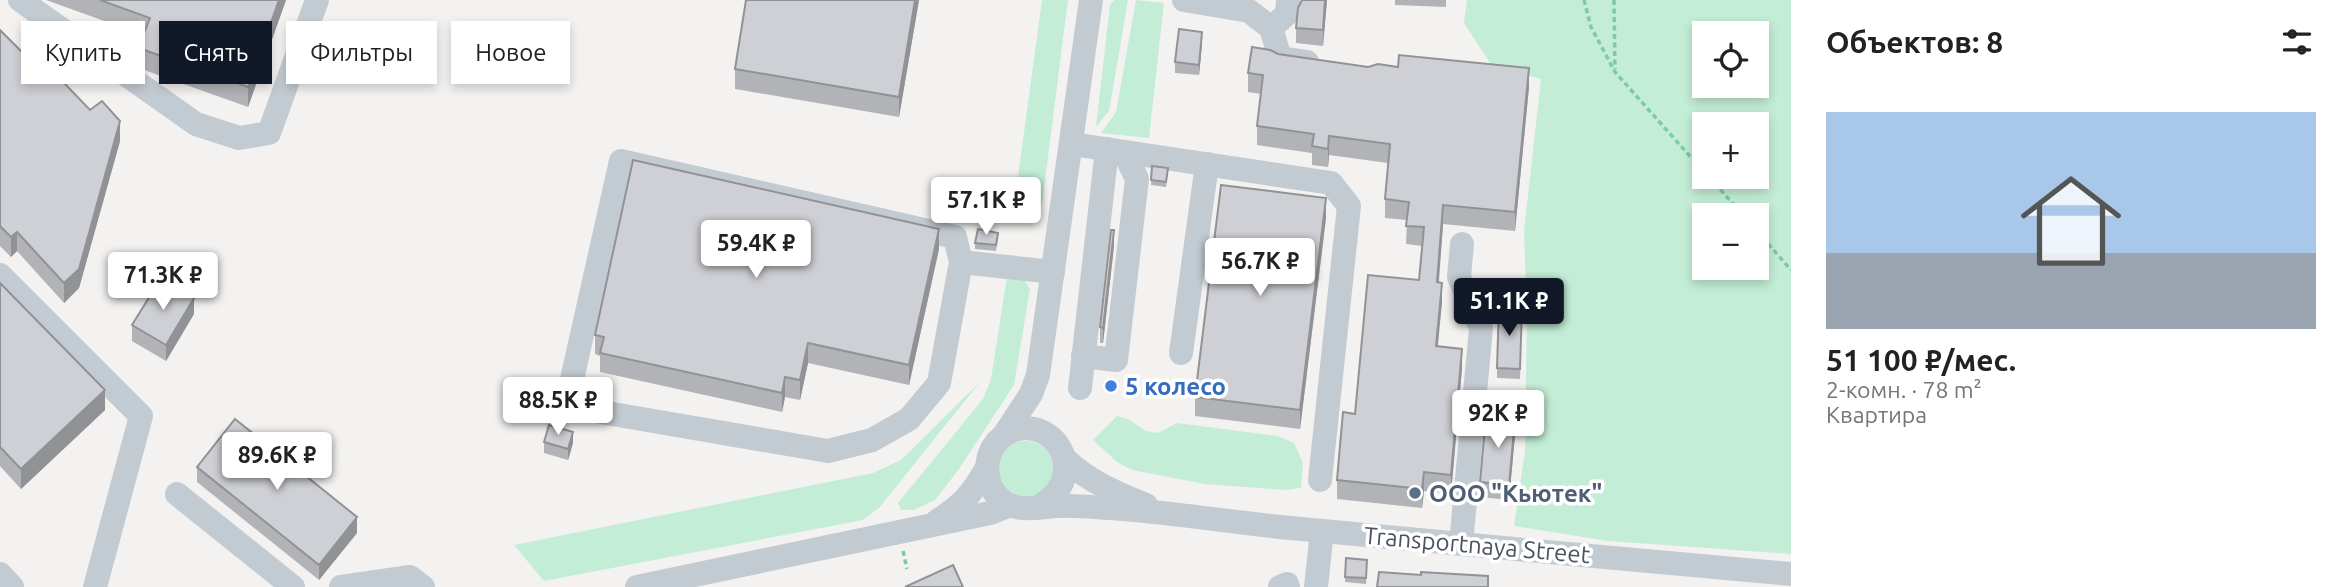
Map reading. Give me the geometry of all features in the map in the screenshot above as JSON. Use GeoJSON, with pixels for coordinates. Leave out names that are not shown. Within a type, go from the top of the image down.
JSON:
{"type":"FeatureCollection","features":[{"type":"Feature","properties":{"kind":"street"},"geometry":{"type":"LineString","coordinates":[[20,0],[196,124],[239,138],[269,133],[317,0]]}},
{"type":"Feature","properties":{"kind":"street"},"geometry":{"type":"LineString","coordinates":[[1091,0],[1038,375],[1031,394],[1004,435],[994,444],[986,469],[989,484],[997,497],[1023,509],[1069,506],[1163,513]]}},
{"type":"Feature","properties":{"kind":"street"},"geometry":{"type":"LineString","coordinates":[[1184,0],[1249,11],[1271,28],[1280,58],[1332,66]]}},
{"type":"Feature","properties":{"kind":"street"},"geometry":{"type":"LineString","coordinates":[[1271,28],[1287,14],[1288,0]]}},
{"type":"Feature","properties":{"kind":"street"},"geometry":{"type":"LineString","coordinates":[[1072,145],[1331,183],[1349,206],[1320,480]]}},
{"type":"Feature","properties":{"kind":"street"},"geometry":{"type":"LineString","coordinates":[[1083,356],[1116,360],[1137,179],[1116,151]]}},
{"type":"Feature","properties":{"kind":"street"},"geometry":{"type":"LineString","coordinates":[[1080,387],[1116,151]]}},
{"type":"Feature","properties":{"kind":"street"},"geometry":{"type":"LineString","coordinates":[[621,161],[955,237],[961,262],[939,383],[909,419],[872,440],[828,451],[566,406],[621,161]]}},
{"type":"Feature","properties":{"kind":"street"},"geometry":{"type":"LineString","coordinates":[[1181,353],[1207,164]]}},
{"type":"Feature","properties":{"kind":"street"},"geometry":{"type":"LineString","coordinates":[[1461,544],[1481,328],[1459,277],[1462,244]]}},
{"type":"Feature","properties":{"kind":"street"},"geometry":{"type":"LineString","coordinates":[[961,262],[1052,272]]}},
{"type":"Feature","properties":{"kind":"street"},"geometry":{"type":"LineString","coordinates":[[0,275],[141,416],[95,587]]}},
{"type":"Feature","properties":{"kind":"street"},"geometry":{"type":"LineString","coordinates":[[1035,508],[1050,501],[1060,489],[1065,475],[1059,449],[1041,402],[1038,375]]}},
{"type":"Feature","properties":{"kind":"street"},"geometry":{"type":"LineString","coordinates":[[1004,435],[1016,430],[1042,432],[1080,474],[1163,513]]}},
{"type":"Feature","properties":{"kind":"street"},"geometry":{"type":"LineString","coordinates":[[930,525],[959,507],[974,490],[986,469]]}},
{"type":"Feature","properties":{"kind":"street"},"geometry":{"type":"LineString","coordinates":[[177,494],[293,587]]}},
{"type":"Feature","properties":{"kind":"street"},"geometry":{"type":"LineString","coordinates":[[638,587],[990,513],[1010,505]]}},
{"type":"Feature","properties":{"kind":"street","name":"Transportnaya Street"},"geometry":{"type":"LineString","coordinates":[[1163,513],[1322,531],[1791,574]]}},
{"type":"Feature","properties":{"kind":"street"},"geometry":{"type":"LineString","coordinates":[[1316,587],[1322,531]]}},
{"type":"Feature","properties":{"kind":"street"},"geometry":{"type":"LineString","coordinates":[[0,574],[12,587]]}},
{"type":"Feature","properties":{"kind":"street"},"geometry":{"type":"LineString","coordinates":[[341,587],[410,577],[423,587]]}},
{"type":"Feature","properties":{"kind":"street"},"geometry":{"type":"LineString","coordinates":[[1280,587],[1287,584],[1288,587]]}},
{"type":"Feature","properties":{"kind":"path"},"geometry":{"type":"LineString","coordinates":[[1584,0],[1591,27],[1615,72],[1692,159]]}},
{"type":"Feature","properties":{"kind":"path"},"geometry":{"type":"LineString","coordinates":[[1614,0],[1615,72]]}},
{"type":"Feature","properties":{"kind":"path"},"geometry":{"type":"LineString","coordinates":[[1720,189],[1732,203]]}},
{"type":"Feature","properties":{"kind":"path"},"geometry":{"type":"LineString","coordinates":[[1769,245],[1791,270]]}},
{"type":"Feature","properties":{"kind":"path"},"geometry":{"type":"LineString","coordinates":[[903,549],[907,569]]}},
{"type":"Feature","properties":{"kind":"green space"},"geometry":{"type":"Polygon","coordinates":[[[1042,0],[1068,0],[1042,204],[1030,219],[1017,222],[1012,221],[1042,0]]]}},
{"type":"Feature","properties":{"kind":"green space"},"geometry":{"type":"Polygon","coordinates":[[[1115,0],[1128,0],[1109,111],[1096,127],[1110,4],[1115,0]]]}},
{"type":"Feature","properties":{"kind":"green space"},"geometry":{"type":"Polygon","coordinates":[[[1136,0],[1164,3],[1149,138],[1101,133],[1116,112],[1136,0]]]}},
{"type":"Feature","properties":{"kind":"green space"},"geometry":{"type":"Polygon","coordinates":[[[1467,0],[1791,0],[1791,554],[1608,541],[1514,526],[1525,451],[1527,312],[1524,231],[1541,79],[1492,66],[1464,23],[1467,0]]]}},
{"type":"Feature","properties":{"kind":"green space"},"geometry":{"type":"Polygon","coordinates":[[[1007,276],[1024,279],[1030,289],[1014,385],[959,469],[935,500],[914,510],[901,510],[898,503],[983,399],[991,379],[1007,276]]]}},
{"type":"Feature","properties":{"kind":"green space"},"geometry":{"type":"Polygon","coordinates":[[[980,382],[879,508],[863,520],[544,581],[514,545],[873,473],[901,460],[980,382]]]}},
{"type":"Feature","properties":{"kind":"green space"},"geometry":{"type":"Polygon","coordinates":[[[1117,416],[1128,419],[1146,431],[1158,433],[1177,423],[1278,436],[1294,443],[1303,463],[1301,488],[1284,490],[1205,484],[1132,470],[1117,462],[1093,440],[1117,416]]]}},
{"type":"Feature","properties":{"kind":"green space"},"geometry":{"type":"Polygon","coordinates":[[[1026,441],[1037,443],[1046,449],[1052,458],[1052,480],[1046,489],[1037,495],[1026,497],[1015,495],[1006,489],[1000,480],[998,469],[1000,458],[1006,449],[1015,443],[1026,441]]]}},
{"type":"Feature","properties":{"kind":"building"},"geometry":{"type":"Polygon","coordinates":[[[100,0],[279,0],[272,21],[159,21],[159,55],[145,50],[145,31],[150,18],[100,0]]]}},
{"type":"Feature","properties":{"kind":"building"},"geometry":{"type":"Polygon","coordinates":[[[746,0],[915,0],[899,97],[735,69],[746,0]]]}},
{"type":"Feature","properties":{"kind":"building"},"geometry":{"type":"Polygon","coordinates":[[[1302,0],[1325,0],[1323,30],[1296,28],[1298,8],[1302,0]]]}},
{"type":"Feature","properties":{"kind":"building"},"geometry":{"type":"Polygon","coordinates":[[[1179,29],[1202,32],[1199,65],[1175,62],[1179,29]]]}},
{"type":"Feature","properties":{"kind":"building"},"geometry":{"type":"Polygon","coordinates":[[[0,30],[21,51],[21,84],[65,84],[90,110],[102,101],[120,121],[79,269],[64,283],[17,232],[11,237],[0,226],[0,30]]]}},
{"type":"Feature","properties":{"kind":"building"},"geometry":{"type":"Polygon","coordinates":[[[1252,47],[1278,54],[1368,67],[1378,64],[1398,67],[1399,55],[1529,68],[1515,212],[1443,205],[1437,282],[1442,283],[1436,346],[1462,349],[1451,475],[1424,472],[1422,489],[1337,480],[1343,412],[1355,414],[1368,275],[1419,280],[1424,227],[1406,226],[1409,202],[1385,199],[1390,144],[1329,136],[1328,149],[1312,146],[1314,134],[1257,126],[1263,75],[1248,73],[1252,47]]]}},
{"type":"Feature","properties":{"kind":"building"},"geometry":{"type":"Polygon","coordinates":[[[633,160],[939,229],[909,365],[808,343],[800,380],[785,377],[782,393],[600,353],[604,337],[595,335],[633,160]]]}},
{"type":"Feature","properties":{"kind":"building"},"geometry":{"type":"Polygon","coordinates":[[[1152,166],[1168,168],[1166,182],[1151,180],[1152,166]]]}},
{"type":"Feature","properties":{"kind":"building"},"geometry":{"type":"Polygon","coordinates":[[[1221,185],[1326,198],[1300,410],[1195,397],[1221,185]]]}},
{"type":"Feature","properties":{"kind":"building"},"geometry":{"type":"Polygon","coordinates":[[[978,229],[998,233],[996,245],[975,243],[978,229]]]}},
{"type":"Feature","properties":{"kind":"building"},"geometry":{"type":"Polygon","coordinates":[[[1111,230],[1114,230],[1103,328],[1100,327],[1111,230]]]}},
{"type":"Feature","properties":{"kind":"building"},"geometry":{"type":"Polygon","coordinates":[[[161,278],[194,298],[166,345],[132,325],[161,278]]]}},
{"type":"Feature","properties":{"kind":"building"},"geometry":{"type":"Polygon","coordinates":[[[0,283],[105,390],[21,469],[0,447],[0,283]]]}},
{"type":"Feature","properties":{"kind":"building"},"geometry":{"type":"Polygon","coordinates":[[[1499,306],[1522,307],[1520,369],[1497,368],[1499,306]]]}},
{"type":"Feature","properties":{"kind":"building"},"geometry":{"type":"Polygon","coordinates":[[[1486,416],[1515,419],[1509,485],[1480,482],[1486,416]]]}},
{"type":"Feature","properties":{"kind":"building"},"geometry":{"type":"Polygon","coordinates":[[[235,419],[357,517],[319,565],[197,467],[235,419]]]}},
{"type":"Feature","properties":{"kind":"building"},"geometry":{"type":"Polygon","coordinates":[[[549,425],[573,432],[568,449],[544,442],[549,425]]]}},
{"type":"Feature","properties":{"kind":"building"},"geometry":{"type":"Polygon","coordinates":[[[1346,558],[1367,560],[1366,578],[1345,577],[1346,558]]]}},
{"type":"Feature","properties":{"kind":"building"},"geometry":{"type":"Polygon","coordinates":[[[953,565],[963,587],[905,587],[953,565]]]}},
{"type":"Feature","properties":{"kind":"building"},"geometry":{"type":"Polygon","coordinates":[[[1379,572],[1488,576],[1488,587],[1377,587],[1379,572]]]}},
{"type":"Feature","properties":{"kind":"place","name":"5 колесо"},"geometry":{"type":"Point","coordinates":[1111,386]}},
{"type":"Feature","properties":{"kind":"place","name":"ООО \"Кьютек\""},"geometry":{"type":"Point","coordinates":[1415,493]}}]}
